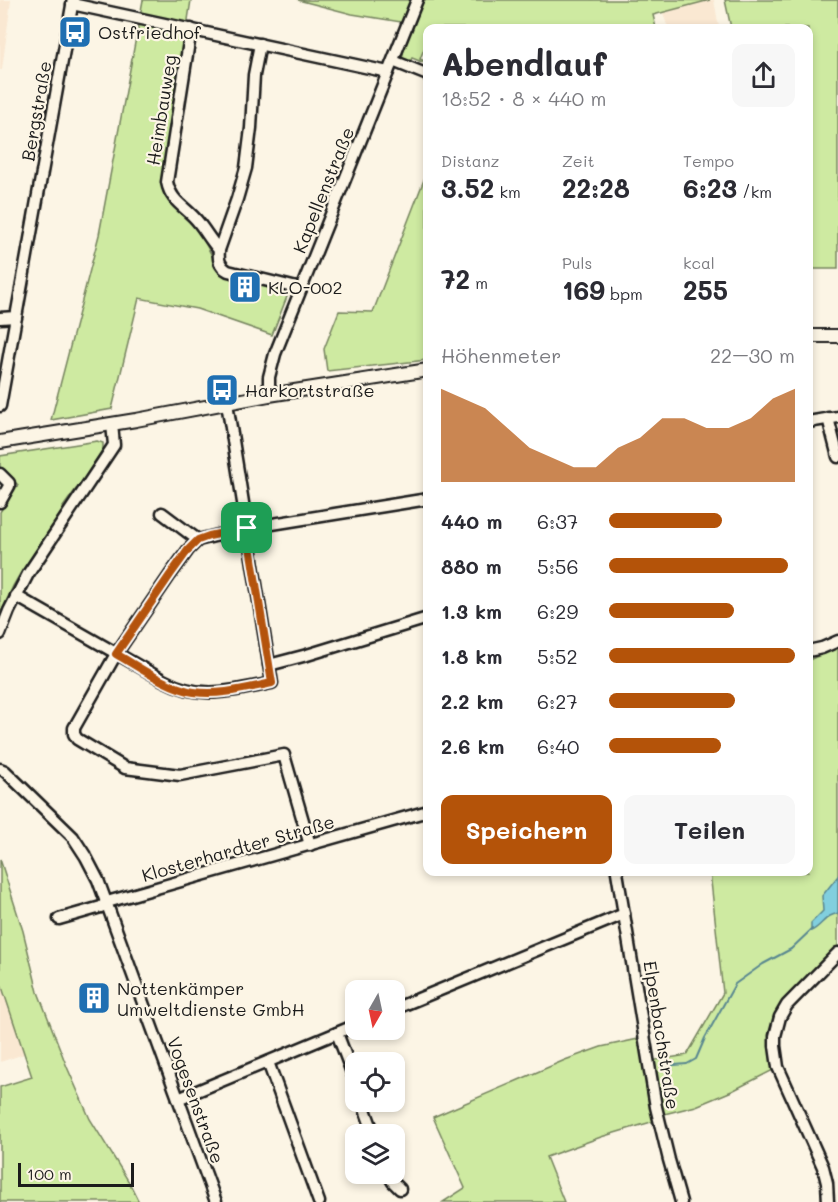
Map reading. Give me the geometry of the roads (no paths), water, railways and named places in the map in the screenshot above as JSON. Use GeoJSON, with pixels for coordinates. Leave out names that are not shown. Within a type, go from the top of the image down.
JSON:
{"type":"FeatureCollection","features":[{"type":"Feature","properties":{"kind":"main road"},"geometry":{"type":"LineString","coordinates":[[813,336],[838,336]]}},
{"type":"Feature","properties":{"kind":"main road"},"geometry":{"type":"LineString","coordinates":[[0,442],[423,371]]}},
{"type":"Feature","properties":{"kind":"street","name":"Kapellenstraße"},"geometry":{"type":"LineString","coordinates":[[269,395],[271,367],[417,0]]}},
{"type":"Feature","properties":{"kind":"street"},"geometry":{"type":"LineString","coordinates":[[73,2],[388,72]]}},
{"type":"Feature","properties":{"kind":"street","name":"Bergstraße"},"geometry":{"type":"LineString","coordinates":[[0,406],[73,2]]}},
{"type":"Feature","properties":{"kind":"street","name":"Heimbauweg"},"geometry":{"type":"LineString","coordinates":[[191,29],[167,182],[169,191],[173,199],[193,216],[219,250],[219,261],[228,272],[301,289]]}},
{"type":"Feature","properties":{"kind":"street"},"geometry":{"type":"LineString","coordinates":[[219,250],[246,168],[254,75],[260,44]]}},
{"type":"Feature","properties":{"kind":"street"},"geometry":{"type":"LineString","coordinates":[[393,61],[423,73]]}},
{"type":"Feature","properties":{"kind":"street"},"geometry":{"type":"LineString","coordinates":[[0,318],[16,317]]}},
{"type":"Feature","properties":{"kind":"street"},"geometry":{"type":"LineString","coordinates":[[16,596],[171,685],[196,693],[217,693],[272,683],[227,403]]}},
{"type":"Feature","properties":{"kind":"street"},"geometry":{"type":"LineString","coordinates":[[813,421],[833,417],[838,457]]}},
{"type":"Feature","properties":{"kind":"street"},"geometry":{"type":"LineString","coordinates":[[0,634],[16,596],[38,557],[114,445],[112,424]]}},
{"type":"Feature","properties":{"kind":"street"},"geometry":{"type":"LineString","coordinates":[[0,474],[9,483],[0,502]]}},
{"type":"Feature","properties":{"kind":"street"},"geometry":{"type":"LineString","coordinates":[[310,845],[284,755],[180,775],[125,768],[77,739],[74,728],[116,654],[170,575],[198,540],[247,528],[423,500]]}},
{"type":"Feature","properties":{"kind":"street"},"geometry":{"type":"LineString","coordinates":[[162,513],[198,540]]}},
{"type":"Feature","properties":{"kind":"street"},"geometry":{"type":"LineString","coordinates":[[269,665],[423,620]]}},
{"type":"Feature","properties":{"kind":"street"},"geometry":{"type":"LineString","coordinates":[[813,651],[838,641]]}},
{"type":"Feature","properties":{"kind":"street","name":"Vogesenstraße"},"geometry":{"type":"LineString","coordinates":[[0,769],[5,771],[73,837],[98,880],[216,1202]]}},
{"type":"Feature","properties":{"kind":"street","name":"Klosterhardter Straße"},"geometry":{"type":"LineString","coordinates":[[59,919],[107,902],[423,812]]}},
{"type":"Feature","properties":{"kind":"street","name":"Elpenbachstraße"},"geometry":{"type":"LineString","coordinates":[[618,876],[656,1107],[681,1202]]}},
{"type":"Feature","properties":{"kind":"street"},"geometry":{"type":"LineString","coordinates":[[405,1004],[624,914]]}},
{"type":"Feature","properties":{"kind":"street"},"geometry":{"type":"LineString","coordinates":[[831,1194],[819,1156],[778,1067],[774,1036],[780,1017],[787,1005],[838,953]]}},
{"type":"Feature","properties":{"kind":"street"},"geometry":{"type":"LineString","coordinates":[[178,1099],[345,1030]]}},
{"type":"Feature","properties":{"kind":"street"},"geometry":{"type":"LineString","coordinates":[[337,1033],[345,1054]]}},
{"type":"Feature","properties":{"kind":"street"},"geometry":{"type":"LineString","coordinates":[[268,1062],[319,1202]]}},
{"type":"Feature","properties":{"kind":"street"},"geometry":{"type":"LineString","coordinates":[[395,1184],[400,1189]]}},
{"type":"Feature","properties":{"kind":"water"},"geometry":{"type":"Polygon","coordinates":[[[838,876],[838,913],[830,916],[811,931],[811,923],[823,911],[822,896],[838,876]]]}},
{"type":"Feature","properties":{"kind":"waterway"},"geometry":{"type":"LineString","coordinates":[[662,1066],[687,1064],[696,1059],[735,984],[763,964],[791,949],[812,929]]}},
{"type":"Feature","properties":{"kind":"place","name":"Ostfriedhof"},"geometry":{"type":"Point","coordinates":[75,32]}},
{"type":"Feature","properties":{"kind":"place","name":"KLO-002"},"geometry":{"type":"Point","coordinates":[245,287]}},
{"type":"Feature","properties":{"kind":"place","name":"Harkortstraße"},"geometry":{"type":"Point","coordinates":[222,390]}},
{"type":"Feature","properties":{"kind":"place","name":"Nottenkämper Umweltdienste GmbH"},"geometry":{"type":"Point","coordinates":[94,998]}}]}
